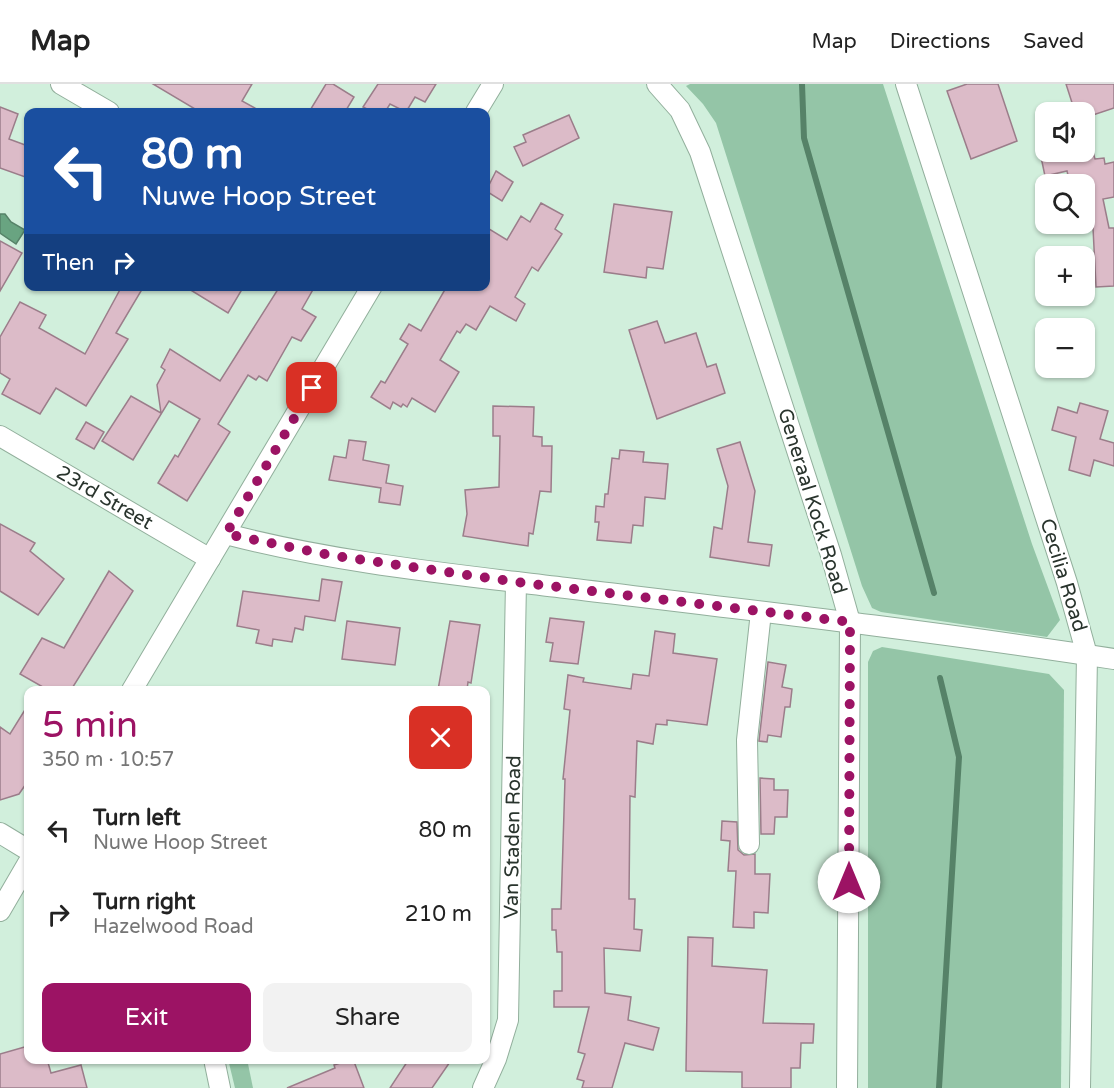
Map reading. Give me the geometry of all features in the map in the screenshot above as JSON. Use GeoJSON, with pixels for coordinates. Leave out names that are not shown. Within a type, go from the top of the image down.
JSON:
{"type":"FeatureCollection","features":[{"type":"Feature","properties":{"kind":"street"},"geometry":{"type":"LineString","coordinates":[[61,84],[102,108]]}},
{"type":"Feature","properties":{"kind":"street"},"geometry":{"type":"LineString","coordinates":[[478,108],[493,84]]}},
{"type":"Feature","properties":{"kind":"street","name":"Generaal Kock Road"},"geometry":{"type":"LineString","coordinates":[[657,84],[680,111],[700,152],[831,555],[850,622],[847,1088]]}},
{"type":"Feature","properties":{"kind":"street","name":"Cecilia Road"},"geometry":{"type":"LineString","coordinates":[[906,84],[1067,583],[1088,655],[1080,1088]]}},
{"type":"Feature","properties":{"kind":"street"},"geometry":{"type":"LineString","coordinates":[[134,686],[369,291]]}},
{"type":"Feature","properties":{"kind":"street","name":"23rd Street"},"geometry":{"type":"LineString","coordinates":[[0,436],[210,559]]}},
{"type":"Feature","properties":{"kind":"street"},"geometry":{"type":"LineString","coordinates":[[226,534],[329,555],[516,582],[850,622],[1114,659]]}},
{"type":"Feature","properties":{"kind":"street","name":"Van Staden Road"},"geometry":{"type":"LineString","coordinates":[[483,1088],[496,1059],[508,1020],[516,582]]}},
{"type":"Feature","properties":{"kind":"street"},"geometry":{"type":"LineString","coordinates":[[749,844],[747,740],[761,612]]}},
{"type":"Feature","properties":{"kind":"street"},"geometry":{"type":"LineString","coordinates":[[0,833],[24,848]]}},
{"type":"Feature","properties":{"kind":"street"},"geometry":{"type":"LineString","coordinates":[[0,911],[24,870]]}},
{"type":"Feature","properties":{"kind":"street"},"geometry":{"type":"LineString","coordinates":[[215,1064],[220,1088]]}},
{"type":"Feature","properties":{"kind":"shaded area"},"geometry":{"type":"Polygon","coordinates":[[[690,84],[883,84],[1032,544],[1060,620],[1047,637],[881,612],[872,608],[862,586],[716,123],[703,104],[686,86],[690,84]]]}},
{"type":"Feature","properties":{"kind":"shaded area"},"geometry":{"type":"Polygon","coordinates":[[[0,214],[5,214],[11,222],[24,229],[16,244],[0,233],[0,214]]]}},
{"type":"Feature","properties":{"kind":"shaded area"},"geometry":{"type":"Polygon","coordinates":[[[882,647],[1049,674],[1064,690],[1061,1088],[868,1088],[868,662],[873,651],[882,647]]]}},
{"type":"Feature","properties":{"kind":"shaded area"},"geometry":{"type":"Polygon","coordinates":[[[229,1064],[248,1064],[253,1088],[235,1088],[229,1064]]]}},
{"type":"Feature","properties":{"kind":"building"},"geometry":{"type":"Polygon","coordinates":[[[153,84],[252,84],[242,101],[255,108],[193,108],[153,84]]]}},
{"type":"Feature","properties":{"kind":"building"},"geometry":{"type":"Polygon","coordinates":[[[326,84],[333,84],[354,97],[347,108],[311,108],[326,84]]]}},
{"type":"Feature","properties":{"kind":"building"},"geometry":{"type":"Polygon","coordinates":[[[378,84],[436,84],[425,102],[415,97],[408,108],[398,108],[390,104],[388,108],[363,107],[378,84]]]}},
{"type":"Feature","properties":{"kind":"building"},"geometry":{"type":"Polygon","coordinates":[[[967,84],[998,84],[1017,141],[971,159],[947,91],[967,84]]]}},
{"type":"Feature","properties":{"kind":"building"},"geometry":{"type":"Polygon","coordinates":[[[1066,84],[1114,84],[1114,108],[1095,114],[1095,102],[1072,102],[1066,84]]]}},
{"type":"Feature","properties":{"kind":"building"},"geometry":{"type":"Polygon","coordinates":[[[0,107],[18,114],[9,139],[24,145],[24,177],[0,168],[0,107]]]}},
{"type":"Feature","properties":{"kind":"building"},"geometry":{"type":"Polygon","coordinates":[[[569,115],[579,138],[523,166],[514,147],[526,142],[523,135],[569,115]]]}},
{"type":"Feature","properties":{"kind":"building"},"geometry":{"type":"Polygon","coordinates":[[[1104,158],[1105,164],[1114,162],[1114,197],[1103,199],[1109,228],[1114,228],[1114,286],[1096,287],[1093,234],[1095,174],[1068,174],[1067,171],[1045,174],[1042,162],[1095,162],[1095,159],[1104,158]]]}},
{"type":"Feature","properties":{"kind":"building"},"geometry":{"type":"Polygon","coordinates":[[[496,171],[513,182],[502,201],[490,194],[490,183],[496,171]]]}},
{"type":"Feature","properties":{"kind":"building"},"geometry":{"type":"Polygon","coordinates":[[[541,203],[563,215],[555,229],[562,234],[538,271],[532,267],[515,297],[525,304],[516,321],[490,306],[476,330],[466,324],[460,333],[457,331],[440,360],[459,372],[435,412],[412,398],[407,407],[403,404],[401,407],[393,402],[390,409],[371,397],[381,381],[385,383],[408,344],[400,339],[409,324],[421,331],[444,291],[490,291],[490,229],[507,240],[521,216],[530,222],[541,203]]]}},
{"type":"Feature","properties":{"kind":"building"},"geometry":{"type":"Polygon","coordinates":[[[614,204],[672,212],[663,269],[647,267],[646,278],[604,272],[614,204]]]}},
{"type":"Feature","properties":{"kind":"building"},"geometry":{"type":"Polygon","coordinates":[[[0,241],[22,253],[0,291],[0,241]]]}},
{"type":"Feature","properties":{"kind":"building"},"geometry":{"type":"Polygon","coordinates":[[[119,291],[141,291],[116,333],[128,339],[86,406],[56,388],[40,414],[2,394],[10,379],[0,373],[0,337],[20,302],[46,315],[39,328],[85,354],[119,291]]]}},
{"type":"Feature","properties":{"kind":"building"},"geometry":{"type":"Polygon","coordinates":[[[192,291],[241,291],[228,313],[192,291]]]}},
{"type":"Feature","properties":{"kind":"building"},"geometry":{"type":"Polygon","coordinates":[[[277,291],[312,291],[302,309],[316,317],[301,341],[292,337],[267,381],[259,376],[256,380],[248,375],[218,424],[230,432],[187,501],[158,483],[175,455],[178,457],[200,419],[169,401],[133,460],[102,441],[131,396],[161,413],[157,385],[165,370],[161,367],[170,349],[220,381],[277,291]]]}},
{"type":"Feature","properties":{"kind":"building"},"geometry":{"type":"Polygon","coordinates":[[[657,321],[665,343],[696,333],[707,367],[716,364],[725,393],[657,419],[629,330],[657,321]]]}},
{"type":"Feature","properties":{"kind":"building"},"geometry":{"type":"Polygon","coordinates":[[[1080,403],[1108,411],[1100,439],[1114,443],[1114,466],[1094,460],[1090,476],[1069,470],[1076,437],[1052,430],[1058,407],[1077,413],[1080,403]]]}},
{"type":"Feature","properties":{"kind":"building"},"geometry":{"type":"Polygon","coordinates":[[[493,406],[534,407],[533,436],[542,437],[542,446],[552,446],[551,492],[540,491],[533,534],[529,533],[528,546],[463,536],[467,514],[465,490],[499,487],[500,436],[493,436],[493,406]]]}},
{"type":"Feature","properties":{"kind":"building"},"geometry":{"type":"Polygon","coordinates":[[[86,422],[104,432],[94,449],[76,439],[86,422]]]}},
{"type":"Feature","properties":{"kind":"building"},"geometry":{"type":"Polygon","coordinates":[[[349,440],[366,442],[363,460],[389,465],[386,483],[403,486],[400,505],[379,502],[381,488],[329,480],[334,456],[346,458],[349,440]]]}},
{"type":"Feature","properties":{"kind":"building"},"geometry":{"type":"Polygon","coordinates":[[[740,442],[755,491],[748,542],[772,545],[769,566],[710,557],[714,527],[722,529],[728,486],[717,449],[740,442]]]}},
{"type":"Feature","properties":{"kind":"building"},"geometry":{"type":"Polygon","coordinates":[[[620,450],[644,452],[643,462],[668,464],[665,499],[645,497],[643,526],[633,525],[631,543],[597,540],[599,522],[595,522],[596,506],[604,507],[605,494],[608,494],[612,458],[619,459],[620,450]]]}},
{"type":"Feature","properties":{"kind":"building"},"geometry":{"type":"Polygon","coordinates":[[[0,524],[35,543],[30,551],[64,579],[38,615],[0,591],[0,524]]]}},
{"type":"Feature","properties":{"kind":"building"},"geometry":{"type":"Polygon","coordinates":[[[109,571],[133,591],[74,686],[41,686],[20,674],[42,638],[64,648],[109,571]]]}},
{"type":"Feature","properties":{"kind":"building"},"geometry":{"type":"Polygon","coordinates":[[[322,579],[342,582],[335,621],[305,616],[303,630],[295,628],[292,642],[273,639],[272,646],[256,643],[259,630],[237,626],[243,591],[319,601],[322,579]]]}},
{"type":"Feature","properties":{"kind":"building"},"geometry":{"type":"Polygon","coordinates":[[[550,618],[584,622],[578,664],[550,661],[553,643],[546,642],[550,618]]]}},
{"type":"Feature","properties":{"kind":"building"},"geometry":{"type":"Polygon","coordinates":[[[347,621],[400,628],[395,665],[342,659],[347,621]]]}},
{"type":"Feature","properties":{"kind":"building"},"geometry":{"type":"Polygon","coordinates":[[[450,621],[480,625],[471,683],[468,682],[468,686],[439,686],[450,621]]]}},
{"type":"Feature","properties":{"kind":"building"},"geometry":{"type":"Polygon","coordinates":[[[655,631],[675,634],[673,653],[717,659],[707,725],[667,720],[667,725],[656,724],[653,744],[637,741],[635,797],[630,796],[629,899],[635,899],[634,929],[642,930],[640,951],[604,948],[605,993],[631,997],[628,1020],[659,1028],[653,1050],[625,1043],[612,1088],[582,1088],[584,1081],[577,1079],[585,1054],[578,1052],[589,1007],[554,1007],[554,991],[562,991],[562,952],[557,952],[556,930],[552,930],[552,909],[561,909],[565,779],[563,779],[570,710],[564,709],[568,675],[584,678],[583,682],[631,689],[633,674],[649,676],[655,631]]]}},
{"type":"Feature","properties":{"kind":"building"},"geometry":{"type":"Polygon","coordinates":[[[768,662],[786,665],[782,687],[792,689],[790,707],[785,707],[781,737],[768,735],[767,742],[759,741],[768,662]]]}},
{"type":"Feature","properties":{"kind":"building"},"geometry":{"type":"Polygon","coordinates":[[[24,711],[24,787],[19,794],[0,800],[0,727],[10,734],[24,711]]]}},
{"type":"Feature","properties":{"kind":"building"},"geometry":{"type":"Polygon","coordinates":[[[760,778],[774,779],[774,790],[788,790],[787,817],[775,817],[774,834],[761,834],[760,778]]]}},
{"type":"Feature","properties":{"kind":"building"},"geometry":{"type":"Polygon","coordinates":[[[722,821],[737,822],[738,850],[744,855],[755,854],[755,874],[770,874],[768,913],[754,912],[754,928],[733,927],[736,871],[728,871],[730,841],[721,840],[722,821]]]}},
{"type":"Feature","properties":{"kind":"building"},"geometry":{"type":"Polygon","coordinates":[[[688,937],[713,938],[712,966],[767,970],[763,1023],[814,1024],[813,1043],[801,1043],[800,1068],[791,1068],[791,1088],[742,1088],[742,1072],[686,1071],[688,937]]]}},
{"type":"Feature","properties":{"kind":"building"},"geometry":{"type":"Polygon","coordinates":[[[24,1047],[24,1064],[48,1064],[51,1073],[81,1065],[87,1088],[0,1088],[0,1054],[24,1047]]]}},
{"type":"Feature","properties":{"kind":"building"},"geometry":{"type":"Polygon","coordinates":[[[355,1064],[364,1088],[287,1088],[335,1068],[334,1065],[355,1064]]]}},
{"type":"Feature","properties":{"kind":"building"},"geometry":{"type":"Polygon","coordinates":[[[406,1064],[449,1064],[432,1088],[390,1088],[406,1064]]]}},
{"type":"Feature","properties":{"kind":"waterway"},"geometry":{"type":"LineString","coordinates":[[802,84],[804,138],[934,593]]}},
{"type":"Feature","properties":{"kind":"waterway"},"geometry":{"type":"LineString","coordinates":[[939,1088],[959,757],[940,678]]}},
{"type":"Feature","properties":{"kind":"route"},"geometry":{"type":"LineString","coordinates":[[312,388],[226,534],[264,544],[329,555],[516,582],[850,622],[849,882]]}}]}
